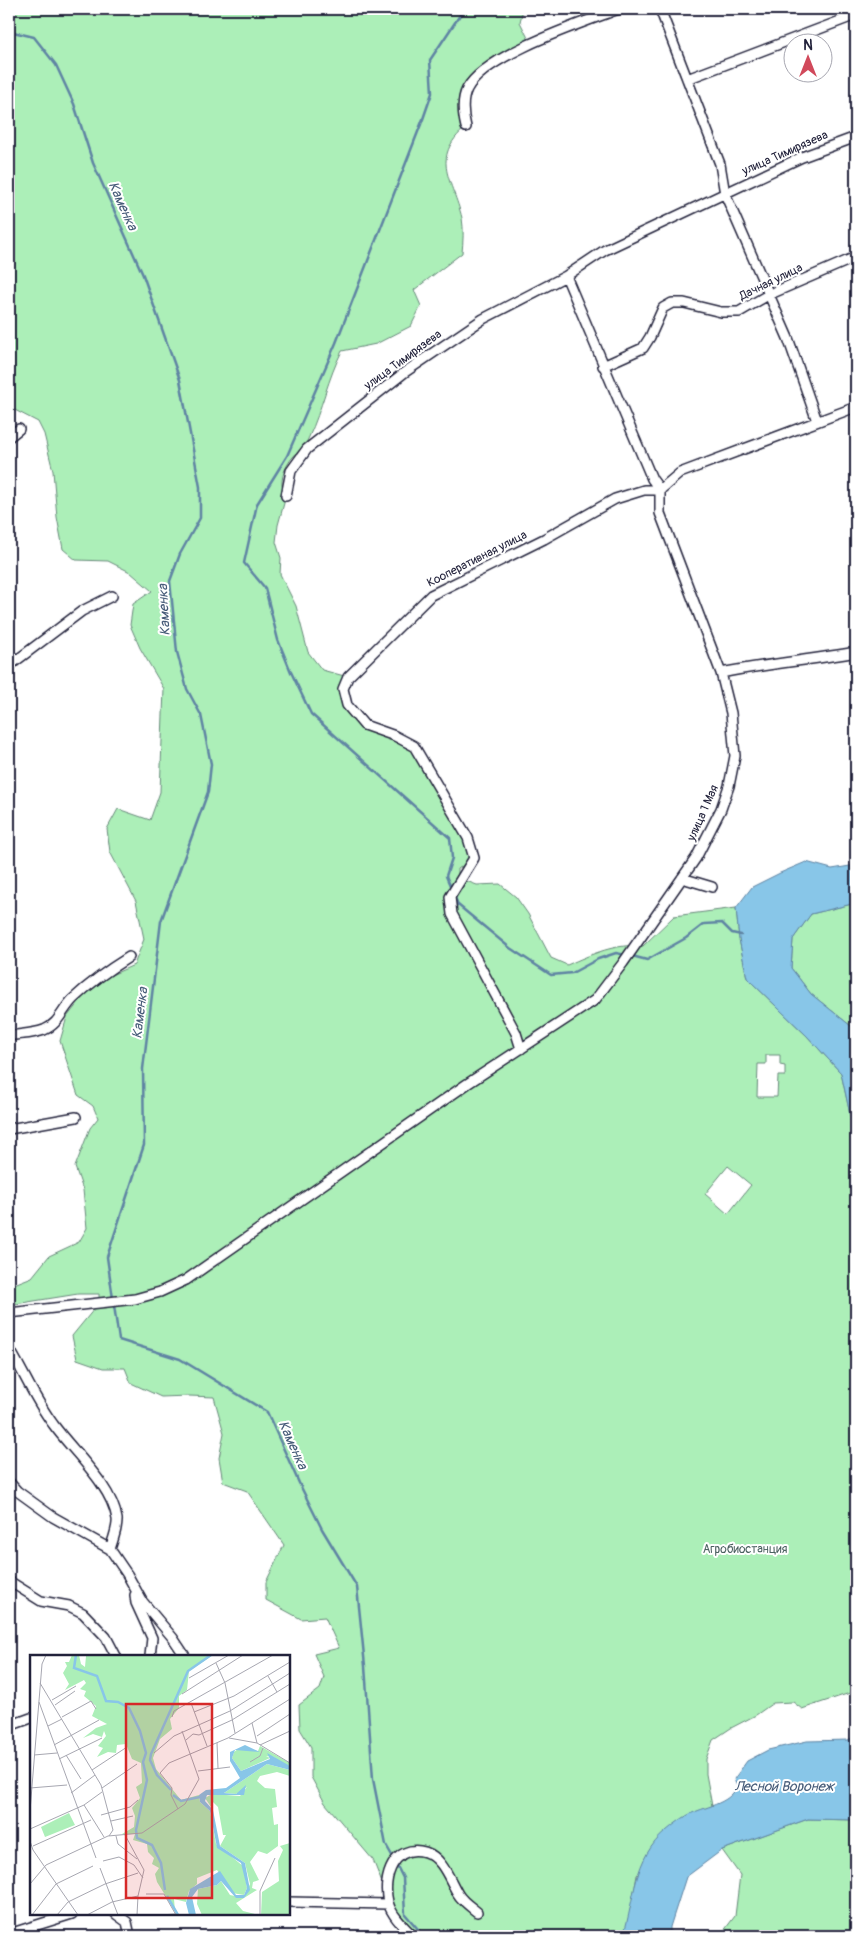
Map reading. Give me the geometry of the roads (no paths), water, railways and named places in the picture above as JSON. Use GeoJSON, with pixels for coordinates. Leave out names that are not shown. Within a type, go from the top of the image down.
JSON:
{"type":"FeatureCollection","features":[{"type":"Feature","properties":{"kind":"street"},"geometry":{"type":"LineString","coordinates":[[466,127],[463,112],[467,89],[485,70],[524,47],[619,9]]}},
{"type":"Feature","properties":{"kind":"street"},"geometry":{"type":"LineString","coordinates":[[660,9],[720,164],[725,194],[788,338],[817,421]]}},
{"type":"Feature","properties":{"kind":"street"},"geometry":{"type":"LineString","coordinates":[[687,79],[856,15]]}},
{"type":"Feature","properties":{"kind":"street","name":"улица Тимирязева"},"geometry":{"type":"LineString","coordinates":[[286,496],[292,471],[307,449],[405,372],[483,319],[566,276],[605,250],[802,157],[856,138]]}},
{"type":"Feature","properties":{"kind":"street","name":"Дачная улица"},"geometry":{"type":"LineString","coordinates":[[603,366],[643,348],[663,308],[672,303],[684,303],[721,312],[739,312],[768,295],[856,257]]}},
{"type":"Feature","properties":{"kind":"street"},"geometry":{"type":"LineString","coordinates":[[566,276],[652,479],[660,490],[680,473],[856,407]]}},
{"type":"Feature","properties":{"kind":"street"},"geometry":{"type":"LineString","coordinates":[[9,437],[19,429]]}},
{"type":"Feature","properties":{"kind":"street","name":"Кооперативная улица"},"geometry":{"type":"LineString","coordinates":[[521,1049],[516,1033],[452,914],[450,897],[474,858],[468,838],[414,746],[386,732],[364,725],[347,705],[343,689],[348,678],[431,595],[544,539],[614,499],[644,490],[660,490]]}},
{"type":"Feature","properties":{"kind":"street","name":"улица 1 Мая"},"geometry":{"type":"LineString","coordinates":[[9,1313],[135,1298],[160,1292],[186,1280],[459,1090],[595,1000],[696,858],[721,810],[734,764],[731,713],[721,673],[660,513],[660,490]]}},
{"type":"Feature","properties":{"kind":"street"},"geometry":{"type":"LineString","coordinates":[[9,666],[82,612],[112,596]]}},
{"type":"Feature","properties":{"kind":"street"},"geometry":{"type":"LineString","coordinates":[[721,673],[856,652]]}},
{"type":"Feature","properties":{"kind":"street"},"geometry":{"type":"LineString","coordinates":[[682,878],[712,887]]}},
{"type":"Feature","properties":{"kind":"street"},"geometry":{"type":"LineString","coordinates":[[9,1036],[43,1030],[58,1021],[69,1003],[84,989],[100,975],[129,957]]}},
{"type":"Feature","properties":{"kind":"street"},"geometry":{"type":"LineString","coordinates":[[9,1129],[76,1117]]}},
{"type":"Feature","properties":{"kind":"street"},"geometry":{"type":"LineString","coordinates":[[9,1348],[34,1396],[54,1426],[93,1472],[109,1496],[118,1520],[110,1549]]}},
{"type":"Feature","properties":{"kind":"street"},"geometry":{"type":"LineString","coordinates":[[9,1482],[17,1491],[52,1517],[110,1549],[133,1584],[142,1602],[173,1638],[184,1655]]}},
{"type":"Feature","properties":{"kind":"street"},"geometry":{"type":"LineString","coordinates":[[9,1581],[41,1601],[69,1606],[83,1614],[106,1637],[115,1655]]}},
{"type":"Feature","properties":{"kind":"street"},"geometry":{"type":"LineString","coordinates":[[133,1584],[136,1603],[152,1638],[150,1655]]}},
{"type":"Feature","properties":{"kind":"street"},"geometry":{"type":"LineString","coordinates":[[9,1726],[30,1718]]}},
{"type":"Feature","properties":{"kind":"street"},"geometry":{"type":"LineString","coordinates":[[413,1936],[401,1924],[388,1904],[387,1884],[391,1865],[402,1855],[411,1851],[425,1852],[437,1858],[458,1895],[477,1912]]}},
{"type":"Feature","properties":{"kind":"street"},"geometry":{"type":"LineString","coordinates":[[290,1902],[388,1904]]}},
{"type":"Feature","properties":{"kind":"street"},"geometry":{"type":"LineString","coordinates":[[9,1934],[69,1915]]}},
{"type":"Feature","properties":{"kind":"street"},"geometry":{"type":"LineString","coordinates":[[121,1915],[127,1922],[130,1936]]}},
{"type":"Feature","properties":{"kind":"water"},"geometry":{"type":"Polygon","coordinates":[[[806,862],[832,869],[856,865],[856,903],[811,914],[793,939],[791,968],[811,994],[856,1030],[856,1142],[841,1073],[807,1036],[747,978],[739,939],[736,908],[752,887],[806,862]]]}},
{"type":"Feature","properties":{"kind":"water","name":"Лесной Воронеж"},"geometry":{"type":"Polygon","coordinates":[[[856,1736],[856,1820],[808,1819],[722,1850],[686,1877],[670,1927],[670,1936],[623,1936],[641,1866],[655,1842],[685,1817],[728,1798],[737,1787],[734,1779],[747,1761],[768,1750],[807,1741],[848,1740],[856,1736]]]}},
{"type":"Feature","properties":{"kind":"waterway"},"geometry":{"type":"LineString","coordinates":[[452,890],[446,876],[452,858],[450,838],[311,714],[278,640],[265,588],[244,563],[257,504],[287,456],[336,343],[423,119],[432,93],[430,60],[464,9]]}},
{"type":"Feature","properties":{"kind":"waterway","name":"Каменка"},"geometry":{"type":"LineString","coordinates":[[9,31],[34,37],[56,65],[74,104],[93,163],[143,275],[180,380],[200,487],[200,518],[180,554],[170,581],[177,652],[187,689],[201,715],[211,764],[208,792],[161,921],[143,1069],[144,1145],[107,1257],[119,1340],[180,1359],[267,1412],[322,1529],[357,1587],[373,1779],[386,1845],[394,1859]]}},
{"type":"Feature","properties":{"kind":"waterway"},"geometry":{"type":"LineString","coordinates":[[454,895],[458,905],[510,948],[551,975],[572,973],[598,959],[616,953],[626,955]]}},
{"type":"Feature","properties":{"kind":"waterway"},"geometry":{"type":"LineString","coordinates":[[632,956],[647,960],[686,938],[704,924],[722,923],[732,933],[741,935]]}},
{"type":"Feature","properties":{"kind":"waterway","name":"Каменка"},"geometry":{"type":"LineString","coordinates":[[396,1864],[403,1878],[405,1914],[424,1936]]}},
{"type":"Feature","properties":{"kind":"park label","name":"Агробиостанция"},"geometry":{"type":"Point","coordinates":[745,1549]}}]}
